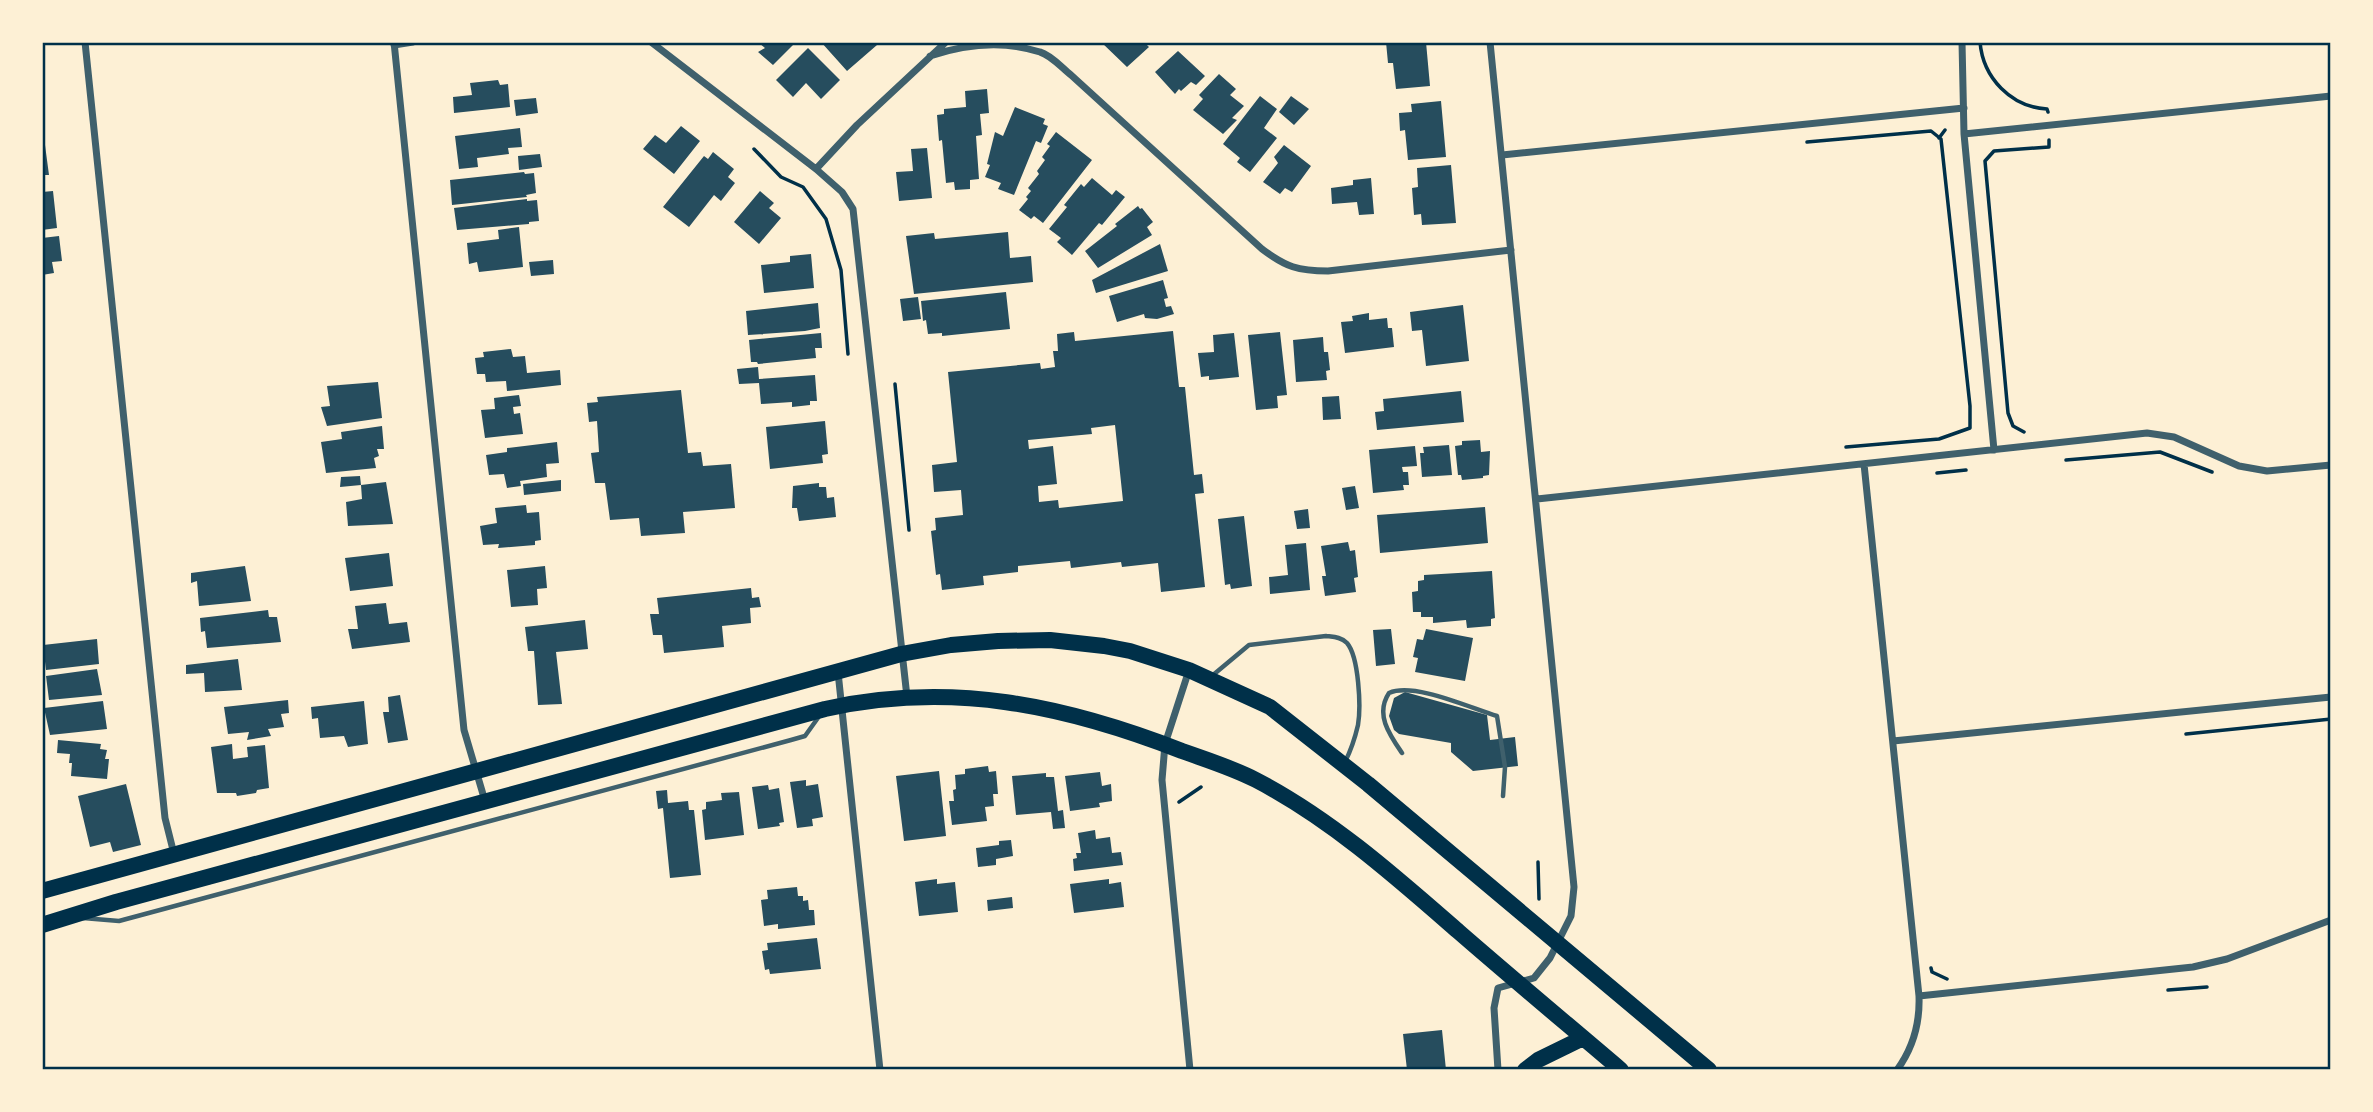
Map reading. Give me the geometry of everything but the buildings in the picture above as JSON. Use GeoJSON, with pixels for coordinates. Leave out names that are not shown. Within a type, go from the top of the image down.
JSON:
{"type":"FeatureCollection","features":[{"type":"Feature","properties":{"kind":"highway"},"geometry":{"type":"LineString","coordinates":[[42,891],[901,654],[975,642],[1050,640],[1130,652],[1189,670],[1270,708],[1344,764],[1709,1070]]}},
{"type":"Feature","properties":{"kind":"highway"},"geometry":{"type":"LineString","coordinates":[[42,925],[833,707],[907,697],[973,698],[1056,710],[1091,719],[1255,779],[1379,863],[1621,1070]]}},
{"type":"Feature","properties":{"kind":"highway"},"geometry":{"type":"LineString","coordinates":[[1525,1070],[1538,1060],[1583,1038]]}},
{"type":"Feature","properties":{"kind":"street"},"geometry":{"type":"LineString","coordinates":[[85,42],[165,818],[174,855]]}},
{"type":"Feature","properties":{"kind":"street"},"geometry":{"type":"LineString","coordinates":[[414,42],[394,43],[464,730],[485,802]]}},
{"type":"Feature","properties":{"kind":"street"},"geometry":{"type":"LineString","coordinates":[[651,42],[817,169],[842,192],[853,209],[907,697]]}},
{"type":"Feature","properties":{"kind":"street"},"geometry":{"type":"LineString","coordinates":[[817,169],[857,125],[946,42]]}},
{"type":"Feature","properties":{"kind":"street"},"geometry":{"type":"LineString","coordinates":[[1038,42],[1042,52]]}},
{"type":"Feature","properties":{"kind":"street"},"geometry":{"type":"LineString","coordinates":[[1490,42],[1574,887],[1574,908],[1550,958],[1534,978],[1501,986],[1497,991],[1494,1019],[1498,1070]]}},
{"type":"Feature","properties":{"kind":"street"},"geometry":{"type":"LineString","coordinates":[[1962,42],[1964,134],[1994,450]]}},
{"type":"Feature","properties":{"kind":"street"},"geometry":{"type":"LineString","coordinates":[[930,56],[959,46],[984,44],[1011,45],[1042,52],[1071,75],[1262,249],[1290,268],[1328,271],[1511,250]]}},
{"type":"Feature","properties":{"kind":"street"},"geometry":{"type":"LineString","coordinates":[[1964,134],[2331,96]]}},
{"type":"Feature","properties":{"kind":"street"},"geometry":{"type":"LineString","coordinates":[[1502,155],[1964,108]]}},
{"type":"Feature","properties":{"kind":"street"},"geometry":{"type":"LineString","coordinates":[[1537,499],[2147,433],[2174,437],[2239,467],[2267,471],[2331,465]]}},
{"type":"Feature","properties":{"kind":"street"},"geometry":{"type":"LineString","coordinates":[[1864,464],[1919,996],[1920,1017],[1908,1055],[1897,1070]]}},
{"type":"Feature","properties":{"kind":"street"},"geometry":{"type":"LineString","coordinates":[[1189,670],[1165,744],[1162,780],[1190,1070]]}},
{"type":"Feature","properties":{"kind":"street"},"geometry":{"type":"LineString","coordinates":[[838,672],[833,707],[880,1070]]}},
{"type":"Feature","properties":{"kind":"street"},"geometry":{"type":"LineString","coordinates":[[1893,741],[2331,697]]}},
{"type":"Feature","properties":{"kind":"street"},"geometry":{"type":"LineString","coordinates":[[1919,996],[2193,967],[2227,959],[2331,919]]}},
{"type":"Feature","properties":{"kind":"lane"},"geometry":{"type":"LineString","coordinates":[[1210,678],[1249,645],[1326,636],[1345,641],[1352,652],[1357,674],[1359,721],[1354,744],[1344,764]]}},
{"type":"Feature","properties":{"kind":"lane"},"geometry":{"type":"LineString","coordinates":[[1402,752],[1388,733],[1383,708],[1389,693],[1397,689],[1422,692],[1497,716],[1505,767],[1503,796]]}},
{"type":"Feature","properties":{"kind":"lane"},"geometry":{"type":"LineString","coordinates":[[70,916],[119,921],[791,740],[805,736],[833,707]]}},
{"type":"Feature","properties":{"kind":"path"},"geometry":{"type":"LineString","coordinates":[[1980,42],[1981,56],[1994,83],[2015,100],[2034,108],[2047,109],[2049,114]]}},
{"type":"Feature","properties":{"kind":"path"},"geometry":{"type":"LineString","coordinates":[[1939,138],[1945,130]]}},
{"type":"Feature","properties":{"kind":"path"},"geometry":{"type":"LineString","coordinates":[[1807,142],[1931,131],[1939,138],[1967,380],[1970,428],[1940,439],[1846,447]]}},
{"type":"Feature","properties":{"kind":"path"},"geometry":{"type":"LineString","coordinates":[[2026,433],[2013,426],[2008,413],[1985,161],[1994,151],[2049,146],[2049,140]]}},
{"type":"Feature","properties":{"kind":"path"},"geometry":{"type":"LineString","coordinates":[[754,149],[780,177],[803,187],[826,219],[841,270],[848,354]]}},
{"type":"Feature","properties":{"kind":"path"},"geometry":{"type":"LineString","coordinates":[[895,384],[909,530]]}},
{"type":"Feature","properties":{"kind":"path"},"geometry":{"type":"LineString","coordinates":[[2066,460],[2160,452],[2212,472]]}},
{"type":"Feature","properties":{"kind":"path"},"geometry":{"type":"LineString","coordinates":[[1937,473],[1966,470]]}},
{"type":"Feature","properties":{"kind":"path"},"geometry":{"type":"LineString","coordinates":[[2186,734],[2331,719]]}},
{"type":"Feature","properties":{"kind":"path"},"geometry":{"type":"LineString","coordinates":[[1179,802],[1201,787]]}},
{"type":"Feature","properties":{"kind":"path"},"geometry":{"type":"LineString","coordinates":[[1538,862],[1539,900]]}},
{"type":"Feature","properties":{"kind":"path"},"geometry":{"type":"LineString","coordinates":[[1929,959],[1932,972],[1947,979],[1959,977]]}},
{"type":"Feature","properties":{"kind":"path"},"geometry":{"type":"LineString","coordinates":[[2168,990],[2207,986]]}}]}
